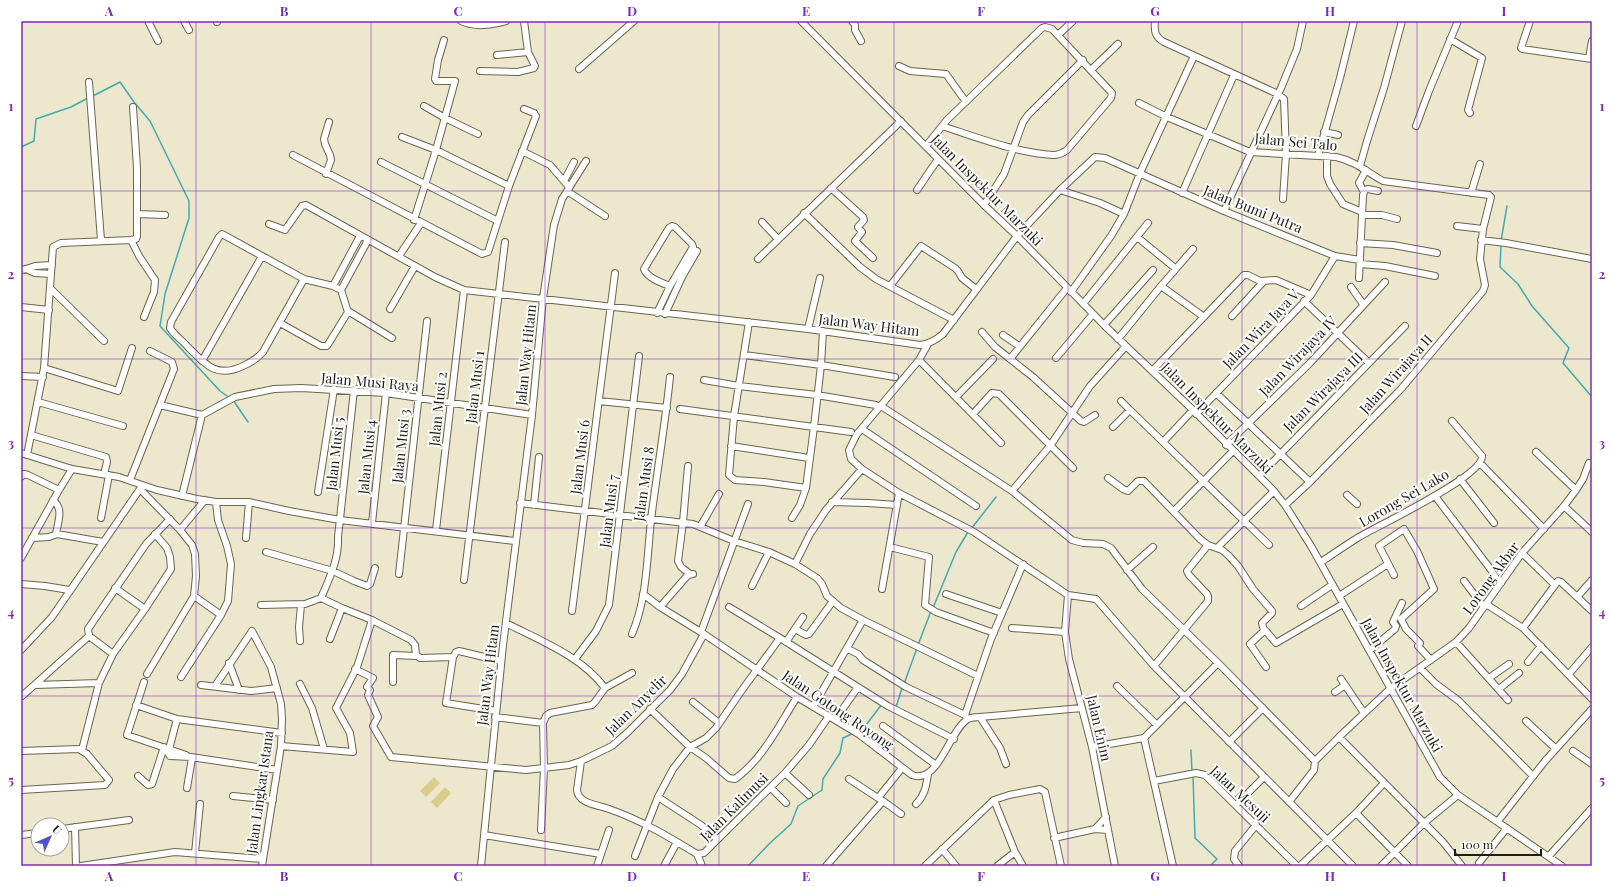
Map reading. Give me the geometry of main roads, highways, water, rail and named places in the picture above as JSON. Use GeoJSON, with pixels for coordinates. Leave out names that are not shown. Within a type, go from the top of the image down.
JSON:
{"type":"FeatureCollection","features":[{"type":"Feature","properties":{"kind":"waterway"},"geometry":{"type":"LineString","coordinates":[[91,97],[120,82],[150,121],[189,201],[189,218],[165,294],[160,326],[220,391],[230,398]]}},
{"type":"Feature","properties":{"kind":"waterway"},"geometry":{"type":"LineString","coordinates":[[21,147],[34,141],[36,119],[71,107],[88,98]]}},
{"type":"Feature","properties":{"kind":"waterway"},"geometry":{"type":"LineString","coordinates":[[1501,241],[1507,206]]}},
{"type":"Feature","properties":{"kind":"waterway"},"geometry":{"type":"LineString","coordinates":[[1501,245],[1500,267],[1518,284],[1532,306],[1569,348],[1563,363],[1592,397]]}},
{"type":"Feature","properties":{"kind":"waterway"},"geometry":{"type":"LineString","coordinates":[[233,400],[248,422]]}},
{"type":"Feature","properties":{"kind":"waterway"},"geometry":{"type":"LineString","coordinates":[[971,529],[996,497]]}},
{"type":"Feature","properties":{"kind":"waterway"},"geometry":{"type":"LineString","coordinates":[[933,608],[956,552],[968,532]]}},
{"type":"Feature","properties":{"kind":"waterway"},"geometry":{"type":"LineString","coordinates":[[918,645],[931,611]]}},
{"type":"Feature","properties":{"kind":"waterway"},"geometry":{"type":"LineString","coordinates":[[904,684],[917,648]]}},
{"type":"Feature","properties":{"kind":"waterway"},"geometry":{"type":"LineString","coordinates":[[896,707],[902,688]]}},
{"type":"Feature","properties":{"kind":"waterway"},"geometry":{"type":"LineString","coordinates":[[857,732],[863,729],[882,704]]}},
{"type":"Feature","properties":{"kind":"waterway"},"geometry":{"type":"LineString","coordinates":[[748,866],[791,824],[798,806],[822,790],[823,779],[840,753],[843,738],[854,733]]}},
{"type":"Feature","properties":{"kind":"waterway"},"geometry":{"type":"LineString","coordinates":[[1191,750],[1192,772]]}},
{"type":"Feature","properties":{"kind":"waterway"},"geometry":{"type":"LineString","coordinates":[[1193,776],[1195,838],[1217,859],[1210,866]]}}]}
